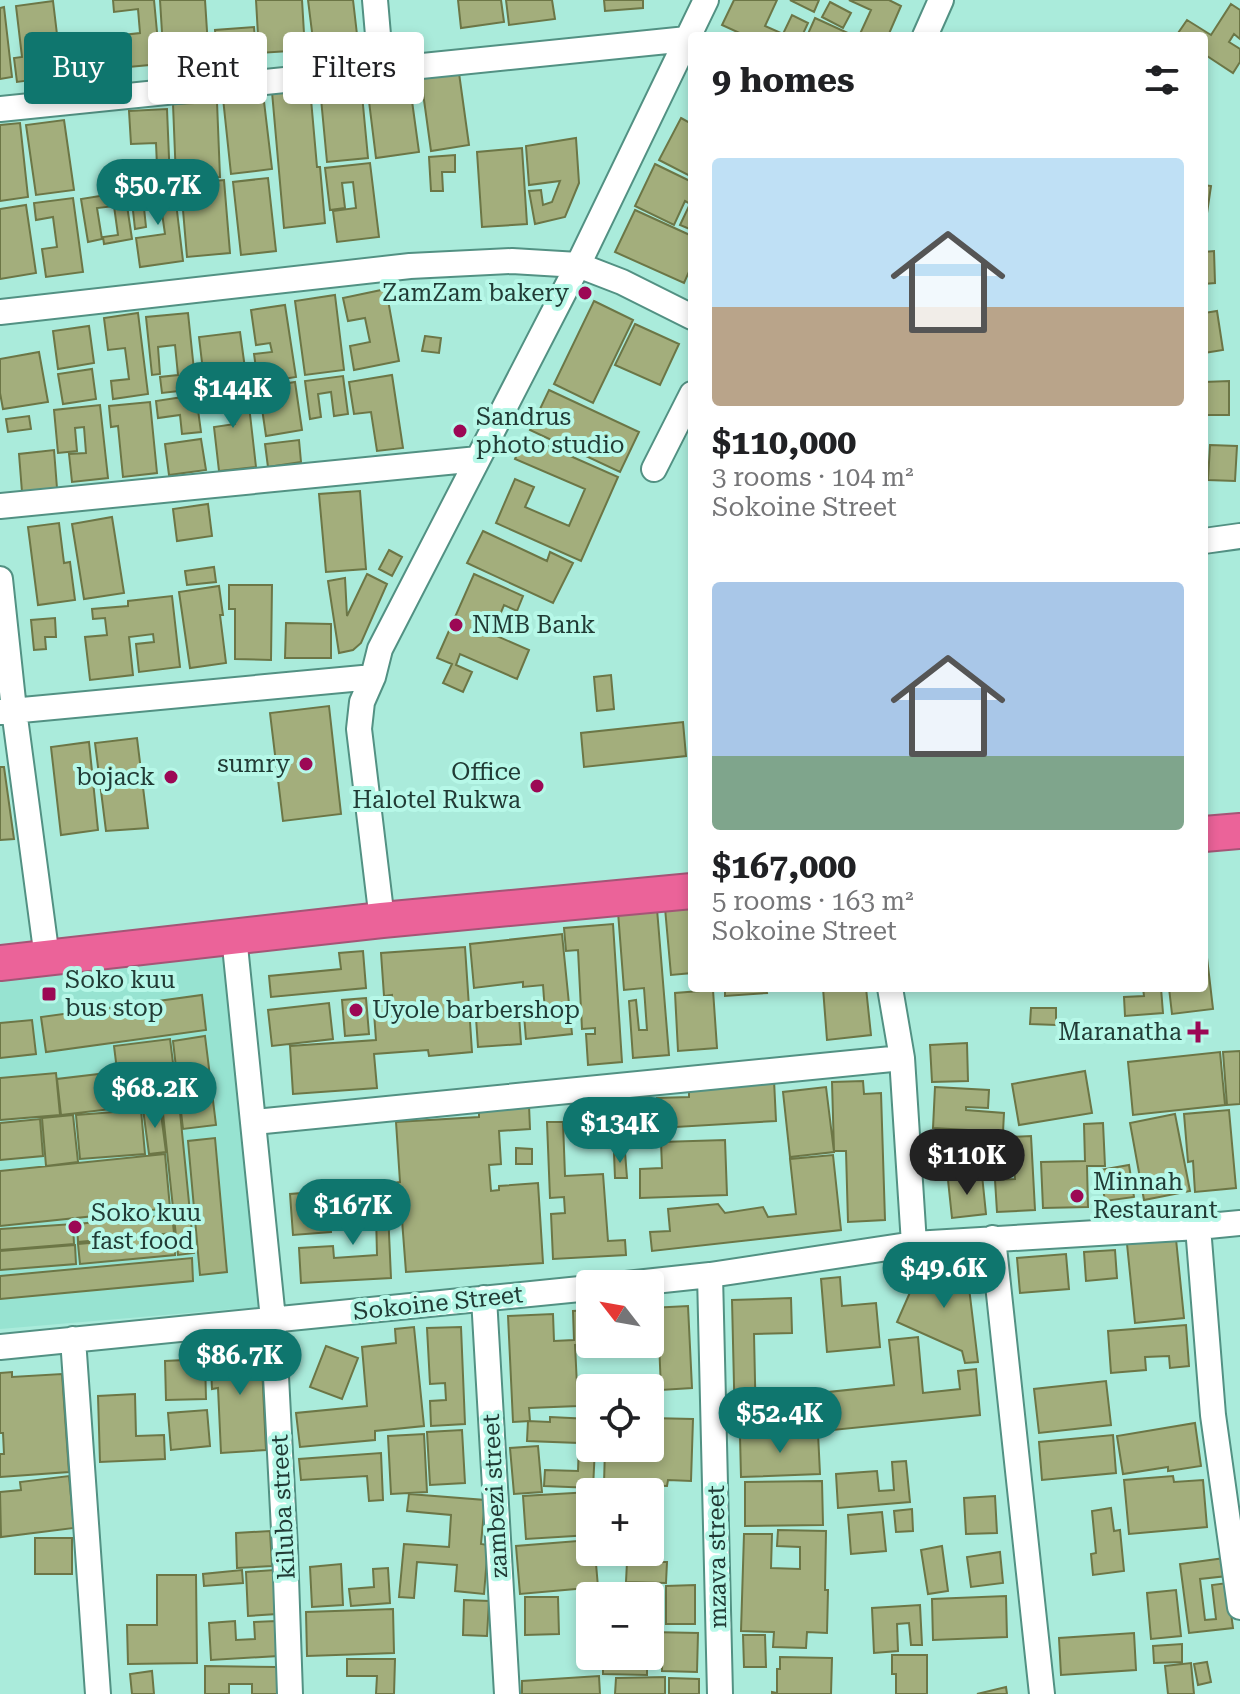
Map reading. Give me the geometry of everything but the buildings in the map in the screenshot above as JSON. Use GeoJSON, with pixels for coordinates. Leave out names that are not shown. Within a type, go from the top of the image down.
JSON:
{"type":"FeatureCollection","features":[{"type":"Feature","properties":{"kind":"highway"},"geometry":{"type":"LineString","coordinates":[[1208,834],[1240,831]]}},
{"type":"Feature","properties":{"kind":"highway"},"geometry":{"type":"LineString","coordinates":[[0,963],[382,920],[688,891]]}},
{"type":"Feature","properties":{"kind":"street"},"geometry":{"type":"LineString","coordinates":[[375,0],[378,32]]}},
{"type":"Feature","properties":{"kind":"street"},"geometry":{"type":"LineString","coordinates":[[690,32],[706,0]]}},
{"type":"Feature","properties":{"kind":"street"},"geometry":{"type":"LineString","coordinates":[[927,32],[941,0]]}},
{"type":"Feature","properties":{"kind":"street"},"geometry":{"type":"LineString","coordinates":[[424,66],[687,39]]}},
{"type":"Feature","properties":{"kind":"street"},"geometry":{"type":"LineString","coordinates":[[382,920],[359,729],[362,702],[380,649],[578,265],[687,39]]}},
{"type":"Feature","properties":{"kind":"street"},"geometry":{"type":"LineString","coordinates":[[0,109],[283,80]]}},
{"type":"Feature","properties":{"kind":"street"},"geometry":{"type":"LineString","coordinates":[[0,312],[410,266],[512,261],[578,265],[622,282],[688,315]]}},
{"type":"Feature","properties":{"kind":"street"},"geometry":{"type":"LineString","coordinates":[[654,469],[688,402]]}},
{"type":"Feature","properties":{"kind":"street"},"geometry":{"type":"LineString","coordinates":[[0,506],[478,459]]}},
{"type":"Feature","properties":{"kind":"street"},"geometry":{"type":"LineString","coordinates":[[1208,540],[1240,536]]}},
{"type":"Feature","properties":{"kind":"street"},"geometry":{"type":"LineString","coordinates":[[0,579],[7,711],[47,958]]}},
{"type":"Feature","properties":{"kind":"street"},"geometry":{"type":"LineString","coordinates":[[7,711],[373,677]]}},
{"type":"Feature","properties":{"kind":"street","name":"kiluba street"},"geometry":{"type":"LineString","coordinates":[[234,936],[273,1319],[290,1694]]}},
{"type":"Feature","properties":{"kind":"street"},"geometry":{"type":"LineString","coordinates":[[894,992],[902,1058],[914,1244]]}},
{"type":"Feature","properties":{"kind":"street"},"geometry":{"type":"LineString","coordinates":[[254,1122],[902,1058]]}},
{"type":"Feature","properties":{"kind":"street"},"geometry":{"type":"LineString","coordinates":[[664,1280],[914,1244],[1240,1223]]}},
{"type":"Feature","properties":{"kind":"street"},"geometry":{"type":"LineString","coordinates":[[1198,1227],[1213,1415],[1237,1552],[1240,1607]]}},
{"type":"Feature","properties":{"kind":"street"},"geometry":{"type":"LineString","coordinates":[[993,1238],[1042,1694]]}},
{"type":"Feature","properties":{"kind":"street","name":"mzava street"},"geometry":{"type":"LineString","coordinates":[[710,1275],[720,1694]]}},
{"type":"Feature","properties":{"kind":"street","name":"Sokoine Street"},"geometry":{"type":"LineString","coordinates":[[0,1347],[576,1289]]}},
{"type":"Feature","properties":{"kind":"street","name":"zambezi street"},"geometry":{"type":"LineString","coordinates":[[484,1298],[507,1694]]}},
{"type":"Feature","properties":{"kind":"street"},"geometry":{"type":"LineString","coordinates":[[73,1339],[98,1694]]}},
{"type":"Feature","properties":{"kind":"shaded area"},"geometry":{"type":"Polygon","coordinates":[[[223,949],[260,1307],[0,1329],[0,973],[223,949]]]}},
{"type":"Feature","properties":{"kind":"place","name":"ZamZam bakery"},"geometry":{"type":"Point","coordinates":[585,293]}},
{"type":"Feature","properties":{"kind":"place","name":"Sandrus photo studio"},"geometry":{"type":"Point","coordinates":[460,431]}},
{"type":"Feature","properties":{"kind":"place","name":"NMB Bank"},"geometry":{"type":"Point","coordinates":[456,625]}},
{"type":"Feature","properties":{"kind":"place","name":"sumry"},"geometry":{"type":"Point","coordinates":[306,764]}},
{"type":"Feature","properties":{"kind":"place","name":"bojack"},"geometry":{"type":"Point","coordinates":[171,777]}},
{"type":"Feature","properties":{"kind":"place","name":"Office Halotel Rukwa"},"geometry":{"type":"Point","coordinates":[537,786]}},
{"type":"Feature","properties":{"kind":"place","name":"Soko kuu bus stop"},"geometry":{"type":"Point","coordinates":[49,994]}},
{"type":"Feature","properties":{"kind":"place","name":"Uyole barbershop"},"geometry":{"type":"Point","coordinates":[356,1010]}},
{"type":"Feature","properties":{"kind":"place","name":"Maranatha"},"geometry":{"type":"Point","coordinates":[1198,1032]}},
{"type":"Feature","properties":{"kind":"place","name":"Minnah Restaurant"},"geometry":{"type":"Point","coordinates":[1077,1196]}},
{"type":"Feature","properties":{"kind":"place","name":"Soko kuu fast food"},"geometry":{"type":"Point","coordinates":[75,1227]}}]}
